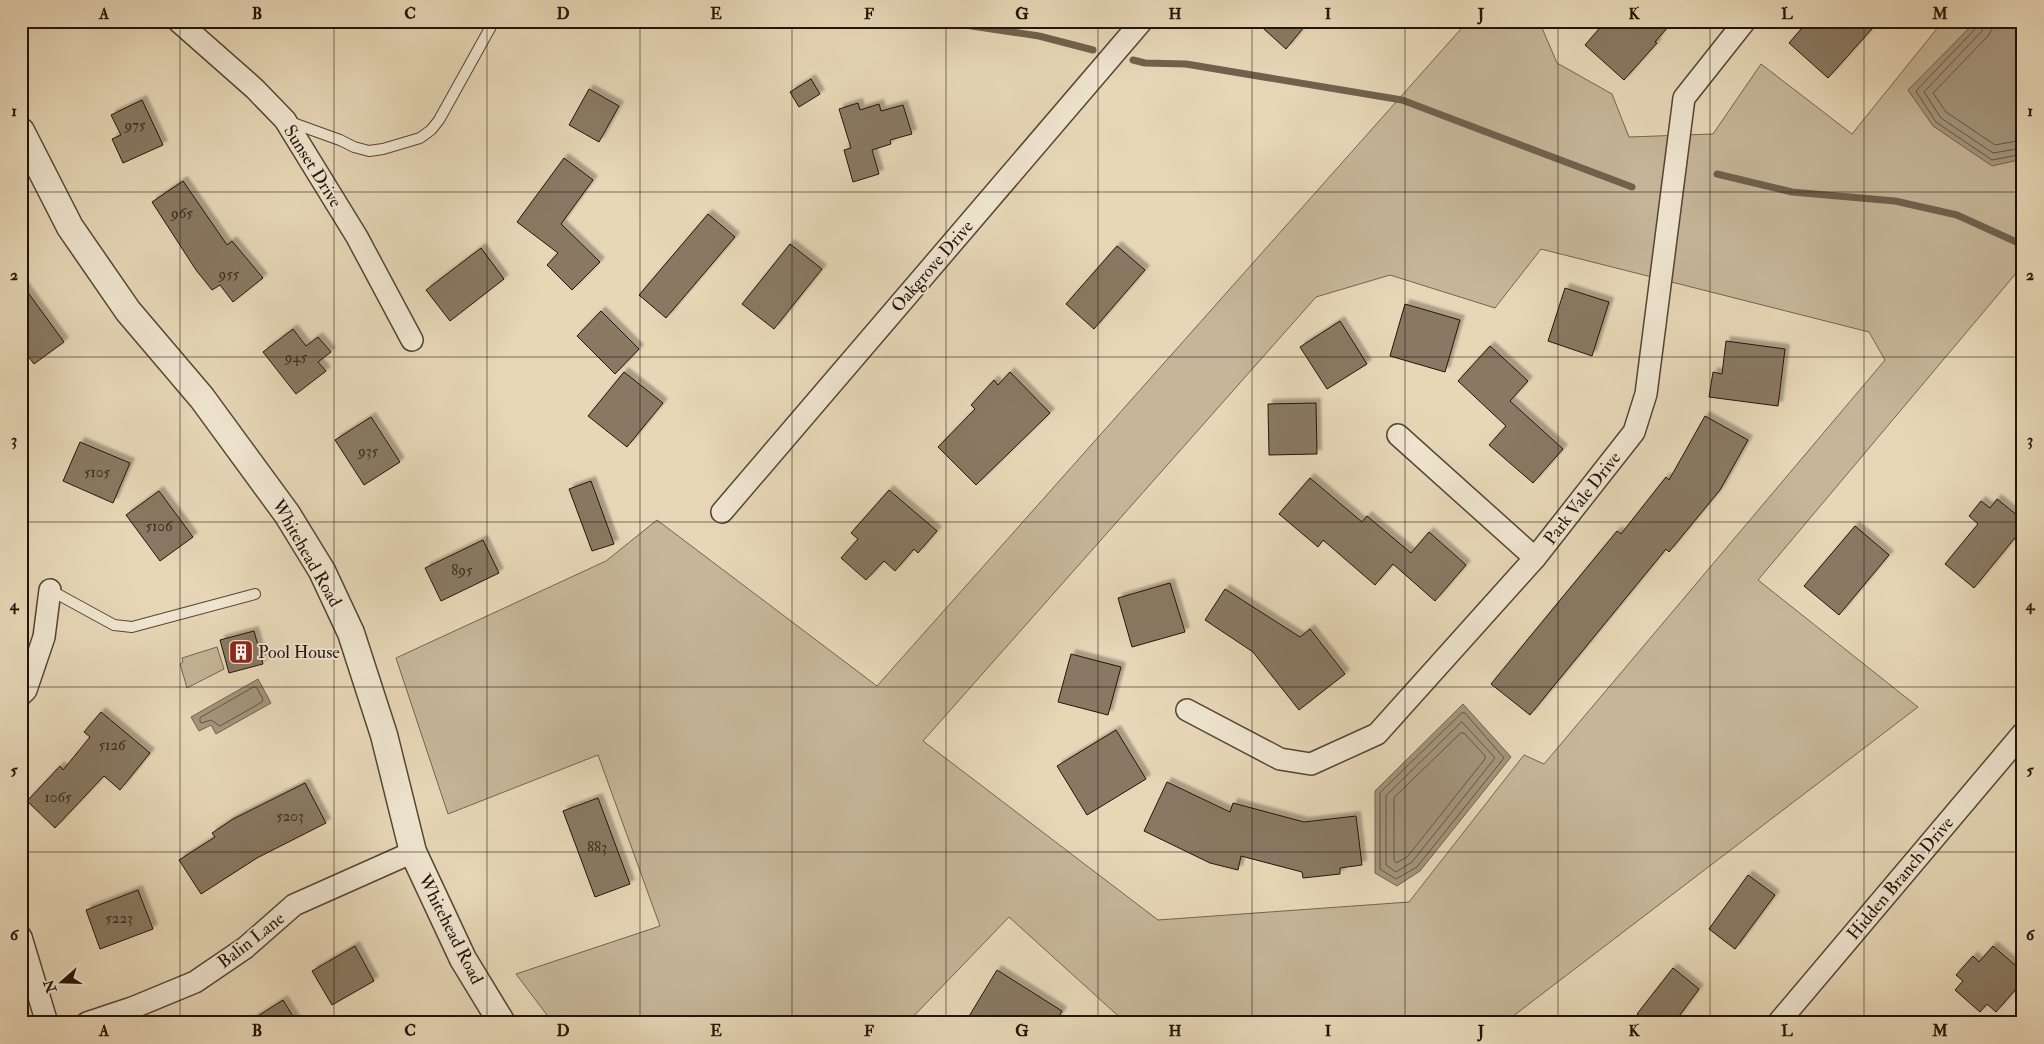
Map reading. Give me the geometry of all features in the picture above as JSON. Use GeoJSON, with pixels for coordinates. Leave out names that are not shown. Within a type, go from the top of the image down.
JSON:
{"type":"FeatureCollection","features":[{"type":"Feature","properties":{"kind":"street","name":"Sunset Drive"},"geometry":{"type":"LineString","coordinates":[[178,21],[255,89],[285,120],[357,237],[412,340]]}},
{"type":"Feature","properties":{"kind":"street","name":"Oakgrove Drive"},"geometry":{"type":"LineString","coordinates":[[722,512],[1142,21]]}},
{"type":"Feature","properties":{"kind":"street","name":"Park Vale Drive"},"geometry":{"type":"LineString","coordinates":[[1187,710],[1280,759],[1311,764],[1377,734],[1535,558],[1634,432],[1646,394],[1674,161],[1684,98],[1745,21]]}},
{"type":"Feature","properties":{"kind":"street","name":"Whitehead Road"},"geometry":{"type":"LineString","coordinates":[[21,131],[70,227],[128,311],[202,398],[287,514],[322,571],[351,633],[384,735],[413,852],[463,960],[502,1023]]}},
{"type":"Feature","properties":{"kind":"street"},"geometry":{"type":"LineString","coordinates":[[1398,435],[1535,558]]}},
{"type":"Feature","properties":{"kind":"street"},"geometry":{"type":"LineString","coordinates":[[21,695],[26,690],[44,637],[50,590]]}},
{"type":"Feature","properties":{"kind":"street","name":"Hidden Branch Drive"},"geometry":{"type":"LineString","coordinates":[[1778,1023],[2023,733]]}},
{"type":"Feature","properties":{"kind":"street","name":"Balin Lane"},"geometry":{"type":"LineString","coordinates":[[87,1023],[132,1008],[196,982],[245,948],[294,905],[413,852]]}},
{"type":"Feature","properties":{"kind":"street"},"geometry":{"type":"LineString","coordinates":[[21,937],[47,1023]]}},
{"type":"Feature","properties":{"kind":"lane"},"geometry":{"type":"LineString","coordinates":[[285,120],[354,147],[370,151],[383,150],[420,138],[431,130],[439,120],[494,21]]}},
{"type":"Feature","properties":{"kind":"lane"},"geometry":{"type":"LineString","coordinates":[[50,590],[114,625],[132,627],[255,594]]}},
{"type":"Feature","properties":{"kind":"shaded area"},"geometry":{"type":"Polygon","coordinates":[[[1468,21],[1539,21],[1557,63],[1612,94],[1629,137],[1713,134],[1761,64],[1852,134],[1943,21],[2023,21],[2023,265],[1758,580],[1918,707],[1504,1023],[1126,1023],[1009,917],[907,1023],[553,1023],[516,974],[660,926],[598,755],[448,814],[396,658],[606,561],[657,520],[877,686],[1468,21]],[[1541,249],[1495,308],[1390,275],[1316,297],[923,741],[1158,920],[1409,902],[1524,755],[1544,764],[1885,360],[1869,332],[1541,249]]]}},
{"type":"Feature","properties":{"kind":"shaded area"},"geometry":{"type":"Polygon","coordinates":[[[217,647],[224,669],[187,688],[180,664],[183,662],[182,658],[217,647]]]}},
{"type":"Feature","properties":{"kind":"water"},"geometry":{"type":"Polygon","coordinates":[[[1976,21],[2018,21],[2023,33],[2023,159],[1992,166],[1933,126],[1908,90],[1976,21]]]}},
{"type":"Feature","properties":{"kind":"water"},"geometry":{"type":"Polygon","coordinates":[[[258,679],[271,703],[216,734],[211,725],[199,731],[191,717],[258,679]]]}},
{"type":"Feature","properties":{"kind":"water"},"geometry":{"type":"Polygon","coordinates":[[[1463,704],[1511,757],[1420,871],[1397,886],[1375,873],[1375,791],[1463,704]]]}},
{"type":"Feature","properties":{"kind":"building"},"geometry":{"type":"Polygon","coordinates":[[[1255,21],[1309,21],[1286,49],[1255,21]]]}},
{"type":"Feature","properties":{"kind":"building"},"geometry":{"type":"Polygon","coordinates":[[[1606,21],[1673,21],[1655,42],[1657,43],[1624,80],[1585,45],[1606,21]]]}},
{"type":"Feature","properties":{"kind":"building"},"geometry":{"type":"Polygon","coordinates":[[[1808,21],[1879,21],[1828,78],[1789,43],[1808,21]]]}},
{"type":"Feature","properties":{"kind":"building"},"geometry":{"type":"Polygon","coordinates":[[[811,79],[820,94],[799,107],[790,92],[811,79]]]}},
{"type":"Feature","properties":{"kind":"building"},"geometry":{"type":"Polygon","coordinates":[[[589,89],[619,106],[599,142],[569,125],[589,89]]]}},
{"type":"Feature","properties":{"kind":"building"},"geometry":{"type":"Polygon","coordinates":[[[142,100],[163,145],[123,163],[112,139],[121,135],[111,115],[142,100]]]}},
{"type":"Feature","properties":{"kind":"building"},"geometry":{"type":"Polygon","coordinates":[[[858,103],[860,110],[879,104],[881,111],[903,105],[912,134],[890,140],[891,144],[872,150],[879,174],[853,182],[844,150],[851,148],[839,109],[858,103]]]}},
{"type":"Feature","properties":{"kind":"building"},"geometry":{"type":"Polygon","coordinates":[[[564,158],[593,180],[561,224],[600,262],[572,290],[547,265],[558,253],[517,222],[564,158]]]}},
{"type":"Feature","properties":{"kind":"building"},"geometry":{"type":"Polygon","coordinates":[[[183,181],[227,245],[232,241],[263,278],[233,302],[220,285],[212,290],[196,270],[152,202],[183,181]]]}},
{"type":"Feature","properties":{"kind":"building"},"geometry":{"type":"Polygon","coordinates":[[[708,214],[735,237],[666,318],[639,295],[708,214]]]}},
{"type":"Feature","properties":{"kind":"building"},"geometry":{"type":"Polygon","coordinates":[[[790,244],[822,269],[774,329],[742,304],[790,244]]]}},
{"type":"Feature","properties":{"kind":"building"},"geometry":{"type":"Polygon","coordinates":[[[1117,246],[1145,270],[1094,329],[1066,304],[1117,246]]]}},
{"type":"Feature","properties":{"kind":"building"},"geometry":{"type":"Polygon","coordinates":[[[481,248],[504,279],[450,321],[426,290],[481,248]]]}},
{"type":"Feature","properties":{"kind":"building"},"geometry":{"type":"Polygon","coordinates":[[[21,283],[64,342],[34,364],[21,347],[21,283]]]}},
{"type":"Feature","properties":{"kind":"building"},"geometry":{"type":"Polygon","coordinates":[[[1565,288],[1609,302],[1592,356],[1548,341],[1565,288]]]}},
{"type":"Feature","properties":{"kind":"building"},"geometry":{"type":"Polygon","coordinates":[[[1405,304],[1460,320],[1445,372],[1390,356],[1405,304]]]}},
{"type":"Feature","properties":{"kind":"building"},"geometry":{"type":"Polygon","coordinates":[[[601,311],[639,349],[615,374],[577,336],[601,311]]]}},
{"type":"Feature","properties":{"kind":"building"},"geometry":{"type":"Polygon","coordinates":[[[1340,321],[1367,364],[1327,389],[1300,347],[1340,321]]]}},
{"type":"Feature","properties":{"kind":"building"},"geometry":{"type":"Polygon","coordinates":[[[293,329],[306,346],[318,337],[331,352],[318,362],[326,371],[296,394],[263,352],[293,329]]]}},
{"type":"Feature","properties":{"kind":"building"},"geometry":{"type":"Polygon","coordinates":[[[1726,341],[1785,349],[1778,406],[1709,397],[1713,372],[1722,374],[1726,341]]]}},
{"type":"Feature","properties":{"kind":"building"},"geometry":{"type":"Polygon","coordinates":[[[1490,346],[1528,381],[1510,401],[1563,449],[1533,483],[1489,445],[1506,426],[1458,381],[1490,346]]]}},
{"type":"Feature","properties":{"kind":"building"},"geometry":{"type":"Polygon","coordinates":[[[624,372],[663,403],[627,447],[588,416],[624,372]]]}},
{"type":"Feature","properties":{"kind":"building"},"geometry":{"type":"Polygon","coordinates":[[[1010,372],[1050,413],[976,485],[938,447],[975,409],[971,405],[994,380],[998,385],[1010,372]]]}},
{"type":"Feature","properties":{"kind":"building"},"geometry":{"type":"Polygon","coordinates":[[[1316,403],[1317,454],[1269,455],[1268,404],[1316,403]]]}},
{"type":"Feature","properties":{"kind":"building"},"geometry":{"type":"Polygon","coordinates":[[[1705,416],[1748,440],[1720,490],[1669,552],[1666,549],[1530,715],[1491,684],[1617,531],[1621,534],[1666,477],[1669,480],[1705,416]]]}},
{"type":"Feature","properties":{"kind":"building"},"geometry":{"type":"Polygon","coordinates":[[[371,417],[400,462],[364,485],[335,440],[371,417]]]}},
{"type":"Feature","properties":{"kind":"building"},"geometry":{"type":"Polygon","coordinates":[[[80,442],[130,463],[113,503],[63,481],[80,442]]]}},
{"type":"Feature","properties":{"kind":"building"},"geometry":{"type":"Polygon","coordinates":[[[1310,478],[1362,522],[1367,516],[1411,553],[1429,532],[1466,565],[1435,601],[1393,564],[1375,585],[1323,540],[1318,547],[1279,514],[1310,478]]]}},
{"type":"Feature","properties":{"kind":"building"},"geometry":{"type":"Polygon","coordinates":[[[591,481],[614,544],[592,551],[569,489],[591,481]]]}},
{"type":"Feature","properties":{"kind":"building"},"geometry":{"type":"Polygon","coordinates":[[[889,490],[937,531],[918,553],[914,549],[895,571],[884,561],[866,580],[841,558],[858,539],[851,533],[889,490]]]}},
{"type":"Feature","properties":{"kind":"building"},"geometry":{"type":"Polygon","coordinates":[[[159,491],[193,537],[160,561],[126,515],[159,491]]]}},
{"type":"Feature","properties":{"kind":"building"},"geometry":{"type":"Polygon","coordinates":[[[1997,499],[2023,520],[2023,528],[1974,588],[1945,564],[1978,524],[1969,516],[1981,501],[1990,508],[1997,499]]]}},
{"type":"Feature","properties":{"kind":"building"},"geometry":{"type":"Polygon","coordinates":[[[1855,526],[1889,555],[1839,615],[1804,586],[1855,526]]]}},
{"type":"Feature","properties":{"kind":"building"},"geometry":{"type":"Polygon","coordinates":[[[483,540],[499,573],[441,601],[425,568],[483,540]]]}},
{"type":"Feature","properties":{"kind":"building"},"geometry":{"type":"Polygon","coordinates":[[[1170,583],[1185,632],[1132,647],[1118,598],[1170,583]]]}},
{"type":"Feature","properties":{"kind":"building"},"geometry":{"type":"Polygon","coordinates":[[[1225,589],[1300,637],[1310,629],[1345,674],[1299,710],[1253,652],[1205,620],[1225,589]]]}},
{"type":"Feature","properties":{"kind":"building","name":"Pool House"},"geometry":{"type":"Polygon","coordinates":[[[254,631],[263,664],[229,673],[220,640],[254,631]]]}},
{"type":"Feature","properties":{"kind":"building"},"geometry":{"type":"Polygon","coordinates":[[[1071,654],[1121,667],[1108,715],[1058,702],[1071,654]]]}},
{"type":"Feature","properties":{"kind":"building"},"geometry":{"type":"Polygon","coordinates":[[[101,712],[150,753],[120,790],[104,776],[55,828],[27,801],[60,766],[63,770],[90,737],[84,732],[101,712]]]}},
{"type":"Feature","properties":{"kind":"building"},"geometry":{"type":"Polygon","coordinates":[[[1116,730],[1146,779],[1087,815],[1057,766],[1116,730]]]}},
{"type":"Feature","properties":{"kind":"building"},"geometry":{"type":"Polygon","coordinates":[[[1167,782],[1230,812],[1233,803],[1304,822],[1356,816],[1362,865],[1340,868],[1340,874],[1303,878],[1302,872],[1241,856],[1238,870],[1210,863],[1144,831],[1167,782]]]}},
{"type":"Feature","properties":{"kind":"building"},"geometry":{"type":"Polygon","coordinates":[[[305,783],[326,823],[257,858],[201,894],[179,860],[215,837],[212,833],[233,819],[305,783]]]}},
{"type":"Feature","properties":{"kind":"building"},"geometry":{"type":"Polygon","coordinates":[[[598,798],[630,884],[595,897],[563,811],[598,798]]]}},
{"type":"Feature","properties":{"kind":"building"},"geometry":{"type":"Polygon","coordinates":[[[1748,875],[1775,895],[1735,949],[1709,929],[1748,875]]]}},
{"type":"Feature","properties":{"kind":"building"},"geometry":{"type":"Polygon","coordinates":[[[138,890],[153,929],[100,949],[86,910],[138,890]]]}},
{"type":"Feature","properties":{"kind":"building"},"geometry":{"type":"Polygon","coordinates":[[[355,946],[374,981],[332,1005],[312,971],[355,946]]]}},
{"type":"Feature","properties":{"kind":"building"},"geometry":{"type":"Polygon","coordinates":[[[1993,946],[2023,972],[2023,981],[1996,1012],[1987,1004],[1980,1012],[1955,990],[1963,981],[1956,975],[1973,956],[1979,962],[1993,946]]]}},
{"type":"Feature","properties":{"kind":"building"},"geometry":{"type":"Polygon","coordinates":[[[1673,968],[1699,989],[1674,1023],[1648,1023],[1637,1014],[1673,968]]]}},
{"type":"Feature","properties":{"kind":"building"},"geometry":{"type":"Polygon","coordinates":[[[997,970],[1062,1011],[1055,1023],[965,1023],[997,970]]]}},
{"type":"Feature","properties":{"kind":"building"},"geometry":{"type":"Polygon","coordinates":[[[283,1000],[297,1023],[247,1023],[283,1000]]]}},
{"type":"Feature","properties":{"kind":"waterway"},"geometry":{"type":"LineString","coordinates":[[938,21],[1039,36],[1093,50]]}},
{"type":"Feature","properties":{"kind":"waterway"},"geometry":{"type":"LineString","coordinates":[[1133,60],[1145,63],[1186,64],[1402,100],[1632,187]]}},
{"type":"Feature","properties":{"kind":"waterway"},"geometry":{"type":"LineString","coordinates":[[1717,174],[1792,192],[1895,201],[1957,215],[2023,245]]}},
{"type":"Feature","properties":{"kind":"place","name":"Pool House"},"geometry":{"type":"Point","coordinates":[241,652]}}]}
